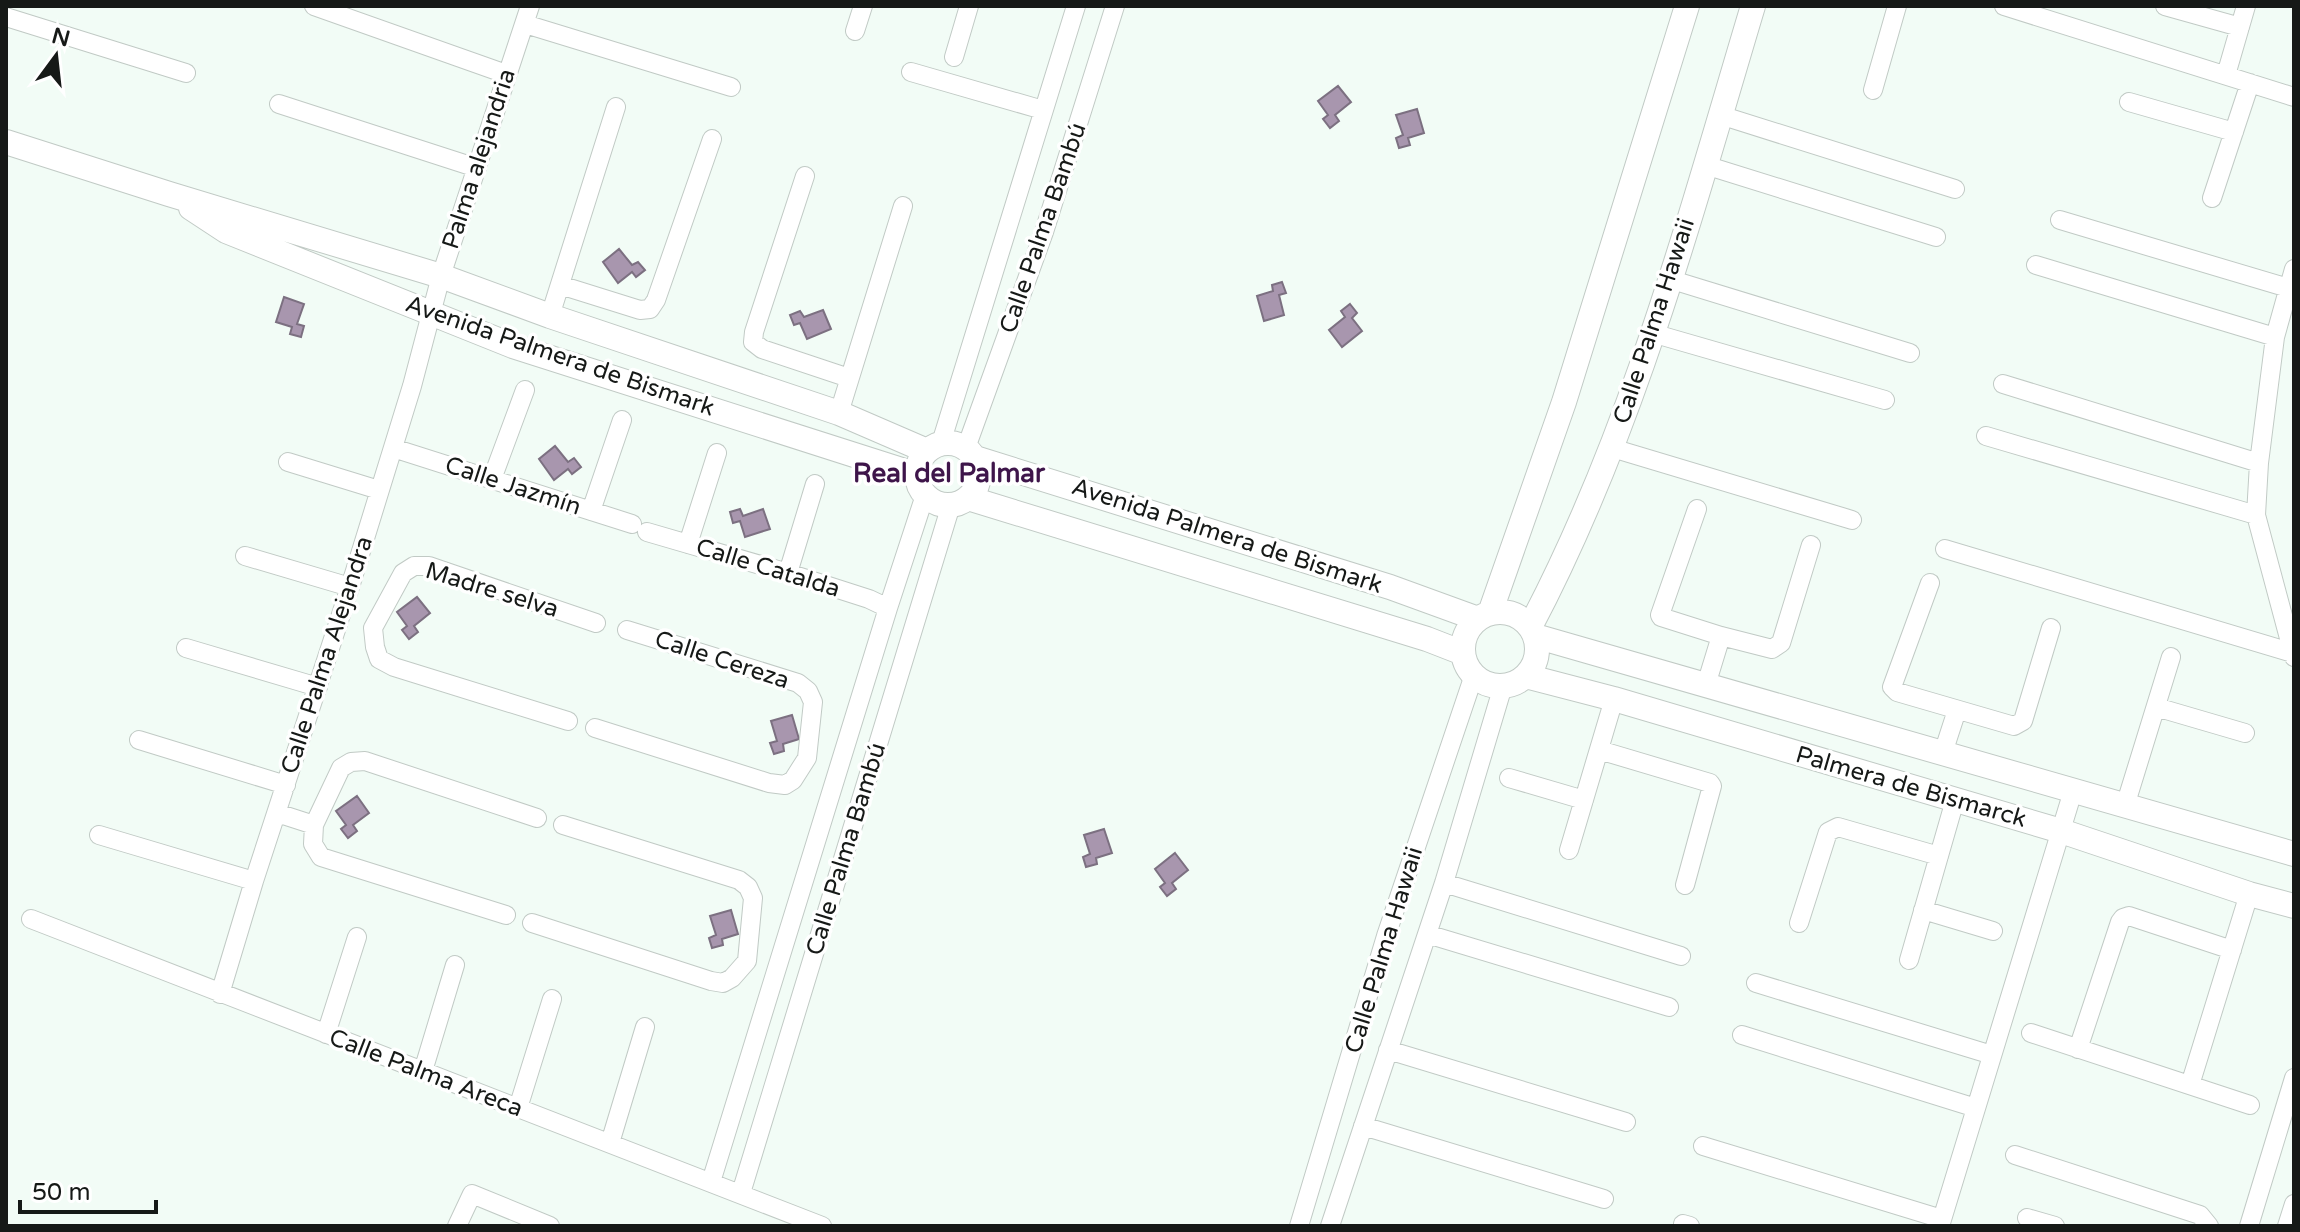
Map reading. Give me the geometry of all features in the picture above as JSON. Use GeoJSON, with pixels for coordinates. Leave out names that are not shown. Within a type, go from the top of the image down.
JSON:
{"type":"FeatureCollection","features":[{"type":"Feature","properties":{"kind":"street"},"geometry":{"type":"LineString","coordinates":[[314,6],[506,74]]}},
{"type":"Feature","properties":{"kind":"street"},"geometry":{"type":"LineString","coordinates":[[855,31],[863,6]]}},
{"type":"Feature","properties":{"kind":"street"},"geometry":{"type":"LineString","coordinates":[[954,57],[969,6]]}},
{"type":"Feature","properties":{"kind":"street","name":"Calle Palma Bambú"},"geometry":{"type":"LineString","coordinates":[[934,447],[1076,6]]}},
{"type":"Feature","properties":{"kind":"street","name":"Calle Palma Bambú"},"geometry":{"type":"LineString","coordinates":[[970,453],[1115,6]]}},
{"type":"Feature","properties":{"kind":"street"},"geometry":{"type":"LineString","coordinates":[[1484,616],[1564,402],[1687,6]]}},
{"type":"Feature","properties":{"kind":"street","name":"Calle Palma Hawaii"},"geometry":{"type":"LineString","coordinates":[[1533,631],[1612,448],[1652,333],[1753,6]]}},
{"type":"Feature","properties":{"kind":"street"},"geometry":{"type":"LineString","coordinates":[[1873,90],[1897,6]]}},
{"type":"Feature","properties":{"kind":"street"},"geometry":{"type":"LineString","coordinates":[[2004,6],[2294,97]]}},
{"type":"Feature","properties":{"kind":"street"},"geometry":{"type":"LineString","coordinates":[[2165,6],[2240,27]]}},
{"type":"Feature","properties":{"kind":"street"},"geometry":{"type":"LineString","coordinates":[[2226,75],[2246,6]]}},
{"type":"Feature","properties":{"kind":"street"},"geometry":{"type":"LineString","coordinates":[[527,15],[731,87]]}},
{"type":"Feature","properties":{"kind":"street","name":"Palma alejandria"},"geometry":{"type":"LineString","coordinates":[[431,314],[527,15]]}},
{"type":"Feature","properties":{"kind":"street"},"geometry":{"type":"LineString","coordinates":[[6,17],[186,73]]}},
{"type":"Feature","properties":{"kind":"street"},"geometry":{"type":"LineString","coordinates":[[911,72],[1043,110]]}},
{"type":"Feature","properties":{"kind":"street"},"geometry":{"type":"LineString","coordinates":[[2212,198],[2250,83]]}},
{"type":"Feature","properties":{"kind":"street"},"geometry":{"type":"LineString","coordinates":[[2129,102],[2234,132]]}},
{"type":"Feature","properties":{"kind":"street"},"geometry":{"type":"LineString","coordinates":[[279,104],[477,168]]}},
{"type":"Feature","properties":{"kind":"street"},"geometry":{"type":"LineString","coordinates":[[550,316],[616,107]]}},
{"type":"Feature","properties":{"kind":"street"},"geometry":{"type":"LineString","coordinates":[[1720,115],[1955,189]]}},
{"type":"Feature","properties":{"kind":"street"},"geometry":{"type":"LineString","coordinates":[[560,285],[640,310],[650,309],[656,300],[712,139]]}},
{"type":"Feature","properties":{"kind":"street","name":"Avenida Palmera de Bismark"},"geometry":{"type":"LineString","coordinates":[[6,142],[441,276],[934,447]]}},
{"type":"Feature","properties":{"kind":"street"},"geometry":{"type":"LineString","coordinates":[[1705,165],[1936,237]]}},
{"type":"Feature","properties":{"kind":"street"},"geometry":{"type":"LineString","coordinates":[[805,176],[753,342],[762,349],[849,378]]}},
{"type":"Feature","properties":{"kind":"street","name":"Avenida Palmera de Bismark"},"geometry":{"type":"LineString","coordinates":[[169,194],[226,231],[513,346],[921,485]]}},
{"type":"Feature","properties":{"kind":"street"},"geometry":{"type":"LineString","coordinates":[[839,413],[903,206]]}},
{"type":"Feature","properties":{"kind":"street"},"geometry":{"type":"LineString","coordinates":[[2060,220],[2288,288]]}},
{"type":"Feature","properties":{"kind":"street"},"geometry":{"type":"LineString","coordinates":[[2036,265],[2275,337]]}},
{"type":"Feature","properties":{"kind":"street"},"geometry":{"type":"LineString","coordinates":[[2294,269],[2275,337],[2259,463],[2256,515],[2294,655]]}},
{"type":"Feature","properties":{"kind":"street"},"geometry":{"type":"LineString","coordinates":[[1669,279],[1910,353]]}},
{"type":"Feature","properties":{"kind":"street","name":"Calle Palma Alejandra"},"geometry":{"type":"LineString","coordinates":[[220,994],[350,587],[431,314]]}},
{"type":"Feature","properties":{"kind":"street"},"geometry":{"type":"LineString","coordinates":[[1652,333],[1885,400]]}},
{"type":"Feature","properties":{"kind":"street"},"geometry":{"type":"LineString","coordinates":[[2003,384],[2259,463]]}},
{"type":"Feature","properties":{"kind":"street"},"geometry":{"type":"LineString","coordinates":[[492,479],[525,390]]}},
{"type":"Feature","properties":{"kind":"street"},"geometry":{"type":"LineString","coordinates":[[591,511],[622,420]]}},
{"type":"Feature","properties":{"kind":"street"},"geometry":{"type":"LineString","coordinates":[[1986,436],[2256,515]]}},
{"type":"Feature","properties":{"kind":"street"},"geometry":{"type":"LineString","coordinates":[[954,443],[970,453],[979,470],[975,490],[960,501],[937,503],[921,485],[919,462],[934,447],[954,443]]}},
{"type":"Feature","properties":{"kind":"street","name":"Calle Jazmín"},"geometry":{"type":"LineString","coordinates":[[393,448],[640,528]]}},
{"type":"Feature","properties":{"kind":"street"},"geometry":{"type":"LineString","coordinates":[[1612,448],[1852,520]]}},
{"type":"Feature","properties":{"kind":"street"},"geometry":{"type":"LineString","coordinates":[[688,544],[717,453]]}},
{"type":"Feature","properties":{"kind":"street","name":"Avenida Palmera de Bismark"},"geometry":{"type":"LineString","coordinates":[[970,453],[1484,616]]}},
{"type":"Feature","properties":{"kind":"street"},"geometry":{"type":"LineString","coordinates":[[288,462],[379,490]]}},
{"type":"Feature","properties":{"kind":"street"},"geometry":{"type":"LineString","coordinates":[[788,573],[815,484]]}},
{"type":"Feature","properties":{"kind":"street","name":"Calle Palma Bambú"},"geometry":{"type":"LineString","coordinates":[[711,1182],[840,769],[921,485]]}},
{"type":"Feature","properties":{"kind":"street","name":"Calle Palma Bambú"},"geometry":{"type":"LineString","coordinates":[[741,1193],[960,501]]}},
{"type":"Feature","properties":{"kind":"street","name":"Avenida Palmera de Bismark"},"geometry":{"type":"LineString","coordinates":[[960,501],[1427,639],[1463,653]]}},
{"type":"Feature","properties":{"kind":"street"},"geometry":{"type":"LineString","coordinates":[[1697,509],[1660,615],[1721,636],[1777,648],[1811,545]]}},
{"type":"Feature","properties":{"kind":"street","name":"Calle Catalda"},"geometry":{"type":"LineString","coordinates":[[640,528],[869,599],[888,608]]}},
{"type":"Feature","properties":{"kind":"street"},"geometry":{"type":"LineString","coordinates":[[1945,549],[2294,655]]}},
{"type":"Feature","properties":{"kind":"street"},"geometry":{"type":"LineString","coordinates":[[245,556],[350,587]]}},
{"type":"Feature","properties":{"kind":"street","name":"Madre selva"},"geometry":{"type":"LineString","coordinates":[[373,628],[403,573],[414,566],[429,566],[596,623]]}},
{"type":"Feature","properties":{"kind":"street"},"geometry":{"type":"LineString","coordinates":[[1930,583],[1892,687],[1897,692],[2019,725],[2023,721],[2051,628]]}},
{"type":"Feature","properties":{"kind":"street"},"geometry":{"type":"LineString","coordinates":[[1501,612],[1512,614],[1533,631],[1537,650],[1534,664],[1526,676],[1515,683],[1503,686],[1487,684],[1474,675],[1467,665],[1463,653],[1464,640],[1469,629],[1484,616],[1501,612]]}},
{"type":"Feature","properties":{"kind":"street"},"geometry":{"type":"LineString","coordinates":[[340,618],[373,628],[379,659],[394,667],[568,721]]}},
{"type":"Feature","properties":{"kind":"street","name":"Calle Cereza"},"geometry":{"type":"LineString","coordinates":[[627,630],[798,683],[808,691],[813,702],[807,758]]}},
{"type":"Feature","properties":{"kind":"street","name":"Palmera de Bismarck"},"geometry":{"type":"LineString","coordinates":[[1533,631],[1706,685],[2294,854]]}},
{"type":"Feature","properties":{"kind":"street"},"geometry":{"type":"LineString","coordinates":[[1706,685],[1721,636]]}},
{"type":"Feature","properties":{"kind":"street"},"geometry":{"type":"LineString","coordinates":[[186,648],[318,687]]}},
{"type":"Feature","properties":{"kind":"street"},"geometry":{"type":"LineString","coordinates":[[2125,806],[2171,657]]}},
{"type":"Feature","properties":{"kind":"street","name":"Calle Palma Hawaii"},"geometry":{"type":"LineString","coordinates":[[1299,1226],[1386,936],[1474,675]]}},
{"type":"Feature","properties":{"kind":"street","name":"Palmera de Bismarck"},"geometry":{"type":"LineString","coordinates":[[1526,676],[2061,831],[2294,906]]}},
{"type":"Feature","properties":{"kind":"street","name":"Calle Palma Hawaii"},"geometry":{"type":"LineString","coordinates":[[1330,1226],[1444,883],[1503,686]]}},
{"type":"Feature","properties":{"kind":"street"},"geometry":{"type":"LineString","coordinates":[[1569,850],[1614,699]]}},
{"type":"Feature","properties":{"kind":"street"},"geometry":{"type":"LineString","coordinates":[[2156,707],[2245,733]]}},
{"type":"Feature","properties":{"kind":"street"},"geometry":{"type":"LineString","coordinates":[[1943,753],[1957,710]]}},
{"type":"Feature","properties":{"kind":"street"},"geometry":{"type":"LineString","coordinates":[[595,728],[769,783],[785,785],[793,780],[807,758],[840,769]]}},
{"type":"Feature","properties":{"kind":"street"},"geometry":{"type":"LineString","coordinates":[[139,740],[286,785]]}},
{"type":"Feature","properties":{"kind":"street"},"geometry":{"type":"LineString","coordinates":[[1599,750],[1712,786],[1685,885]]}},
{"type":"Feature","properties":{"kind":"street"},"geometry":{"type":"LineString","coordinates":[[506,915],[321,857],[313,844],[314,825],[341,768],[351,762],[365,761],[537,818]]}},
{"type":"Feature","properties":{"kind":"street"},"geometry":{"type":"LineString","coordinates":[[1509,778],[1584,800]]}},
{"type":"Feature","properties":{"kind":"street"},"geometry":{"type":"LineString","coordinates":[[1703,1146],[1941,1223],[2073,791]]}},
{"type":"Feature","properties":{"kind":"street"},"geometry":{"type":"LineString","coordinates":[[1909,960],[1955,800]]}},
{"type":"Feature","properties":{"kind":"street"},"geometry":{"type":"LineString","coordinates":[[277,813],[314,825]]}},
{"type":"Feature","properties":{"kind":"street"},"geometry":{"type":"LineString","coordinates":[[532,923],[711,981],[723,983],[732,978],[747,961],[753,898],[748,887],[739,880],[563,825]]}},
{"type":"Feature","properties":{"kind":"street"},"geometry":{"type":"LineString","coordinates":[[1799,923],[1828,832],[1832,828],[1838,827],[1939,856]]}},
{"type":"Feature","properties":{"kind":"street"},"geometry":{"type":"LineString","coordinates":[[99,835],[254,881]]}},
{"type":"Feature","properties":{"kind":"street"},"geometry":{"type":"LineString","coordinates":[[1444,883],[1681,956]]}},
{"type":"Feature","properties":{"kind":"street"},"geometry":{"type":"LineString","coordinates":[[2190,1085],[2249,894]]}},
{"type":"Feature","properties":{"kind":"street"},"geometry":{"type":"LineString","coordinates":[[1923,910],[1993,931]]}},
{"type":"Feature","properties":{"kind":"street"},"geometry":{"type":"LineString","coordinates":[[2078,1049],[2123,918],[2129,916],[2232,950]]}},
{"type":"Feature","properties":{"kind":"street","name":"Calle Palma Areca"},"geometry":{"type":"LineString","coordinates":[[31,919],[822,1226]]}},
{"type":"Feature","properties":{"kind":"street"},"geometry":{"type":"LineString","coordinates":[[1427,934],[1669,1007]]}},
{"type":"Feature","properties":{"kind":"street"},"geometry":{"type":"LineString","coordinates":[[326,1034],[357,937]]}},
{"type":"Feature","properties":{"kind":"street"},"geometry":{"type":"LineString","coordinates":[[747,961],[776,970]]}},
{"type":"Feature","properties":{"kind":"street"},"geometry":{"type":"LineString","coordinates":[[423,1071],[455,965]]}},
{"type":"Feature","properties":{"kind":"street"},"geometry":{"type":"LineString","coordinates":[[1756,983],[1992,1055]]}},
{"type":"Feature","properties":{"kind":"street"},"geometry":{"type":"LineString","coordinates":[[518,1108],[552,999]]}},
{"type":"Feature","properties":{"kind":"street"},"geometry":{"type":"LineString","coordinates":[[610,1143],[645,1027]]}},
{"type":"Feature","properties":{"kind":"street"},"geometry":{"type":"LineString","coordinates":[[2031,1033],[2250,1105]]}},
{"type":"Feature","properties":{"kind":"street"},"geometry":{"type":"LineString","coordinates":[[1742,1035],[1976,1108]]}},
{"type":"Feature","properties":{"kind":"street"},"geometry":{"type":"LineString","coordinates":[[1388,1050],[1626,1122]]}},
{"type":"Feature","properties":{"kind":"street"},"geometry":{"type":"LineString","coordinates":[[2249,1226],[2294,1078]]}},
{"type":"Feature","properties":{"kind":"street"},"geometry":{"type":"LineString","coordinates":[[1363,1126],[1604,1199]]}},
{"type":"Feature","properties":{"kind":"street"},"geometry":{"type":"LineString","coordinates":[[2015,1155],[2200,1215],[2209,1226]]}},
{"type":"Feature","properties":{"kind":"street"},"geometry":{"type":"LineString","coordinates":[[457,1226],[472,1194],[550,1226]]}},
{"type":"Feature","properties":{"kind":"street"},"geometry":{"type":"LineString","coordinates":[[2287,1226],[2294,1204]]}},
{"type":"Feature","properties":{"kind":"street"},"geometry":{"type":"LineString","coordinates":[[2027,1218],[2055,1226]]}},
{"type":"Feature","properties":{"kind":"shaded area"},"geometry":{"type":"Polygon","coordinates":[[[1338,86],[1351,102],[1335,115],[1339,121],[1330,128],[1323,119],[1328,115],[1318,101],[1338,86]]]}},
{"type":"Feature","properties":{"kind":"shaded area"},"geometry":{"type":"Polygon","coordinates":[[[1417,109],[1424,133],[1408,138],[1410,145],[1399,148],[1396,138],[1403,135],[1396,115],[1417,109]]]}},
{"type":"Feature","properties":{"kind":"shaded area"},"geometry":{"type":"Polygon","coordinates":[[[619,249],[632,265],[638,262],[645,270],[636,277],[632,272],[618,283],[603,262],[619,249]]]}},
{"type":"Feature","properties":{"kind":"shaded area"},"geometry":{"type":"Polygon","coordinates":[[[1282,282],[1286,293],[1279,295],[1284,315],[1264,321],[1257,296],[1273,291],[1272,285],[1282,282]]]}},
{"type":"Feature","properties":{"kind":"shaded area"},"geometry":{"type":"Polygon","coordinates":[[[284,297],[304,304],[297,324],[304,326],[301,337],[290,334],[292,327],[276,322],[284,297]]]}},
{"type":"Feature","properties":{"kind":"shaded area"},"geometry":{"type":"Polygon","coordinates":[[[1350,304],[1357,313],[1352,318],[1362,331],[1342,347],[1329,330],[1345,317],[1341,311],[1350,304]]]}},
{"type":"Feature","properties":{"kind":"shaded area"},"geometry":{"type":"Polygon","coordinates":[[[823,310],[831,329],[807,339],[800,323],[794,325],[790,315],[800,311],[804,317],[823,310]]]}},
{"type":"Feature","properties":{"kind":"shaded area"},"geometry":{"type":"Polygon","coordinates":[[[555,446],[568,462],[574,458],[581,467],[572,474],[568,469],[554,480],[539,459],[555,446]]]}},
{"type":"Feature","properties":{"kind":"shaded area"},"geometry":{"type":"Polygon","coordinates":[[[740,509],[743,516],[763,509],[770,529],[745,537],[740,521],[733,523],[730,512],[740,509]]]}},
{"type":"Feature","properties":{"kind":"shaded area"},"geometry":{"type":"Polygon","coordinates":[[[417,597],[430,613],[414,626],[418,632],[409,639],[402,630],[407,626],[397,612],[417,597]]]}},
{"type":"Feature","properties":{"kind":"shaded area"},"geometry":{"type":"Polygon","coordinates":[[[792,715],[799,739],[783,744],[784,751],[774,754],[770,743],[777,741],[771,721],[792,715]]]}},
{"type":"Feature","properties":{"kind":"shaded area"},"geometry":{"type":"Polygon","coordinates":[[[357,796],[369,813],[353,825],[357,831],[348,838],[341,829],[346,825],[336,811],[357,796]]]}},
{"type":"Feature","properties":{"kind":"shaded area"},"geometry":{"type":"Polygon","coordinates":[[[1104,829],[1112,853],[1096,858],[1097,864],[1086,867],[1083,857],[1090,854],[1084,835],[1104,829]]]}},
{"type":"Feature","properties":{"kind":"shaded area"},"geometry":{"type":"Polygon","coordinates":[[[1175,853],[1188,870],[1172,883],[1176,889],[1167,896],[1160,887],[1165,883],[1155,869],[1175,853]]]}},
{"type":"Feature","properties":{"kind":"shaded area"},"geometry":{"type":"Polygon","coordinates":[[[731,910],[738,934],[722,939],[723,945],[712,948],[709,938],[716,935],[710,916],[731,910]]]}},
{"type":"Feature","properties":{"kind":"district","name":"Real del Palmar"},"geometry":{"type":"Point","coordinates":[949,473]}}]}
